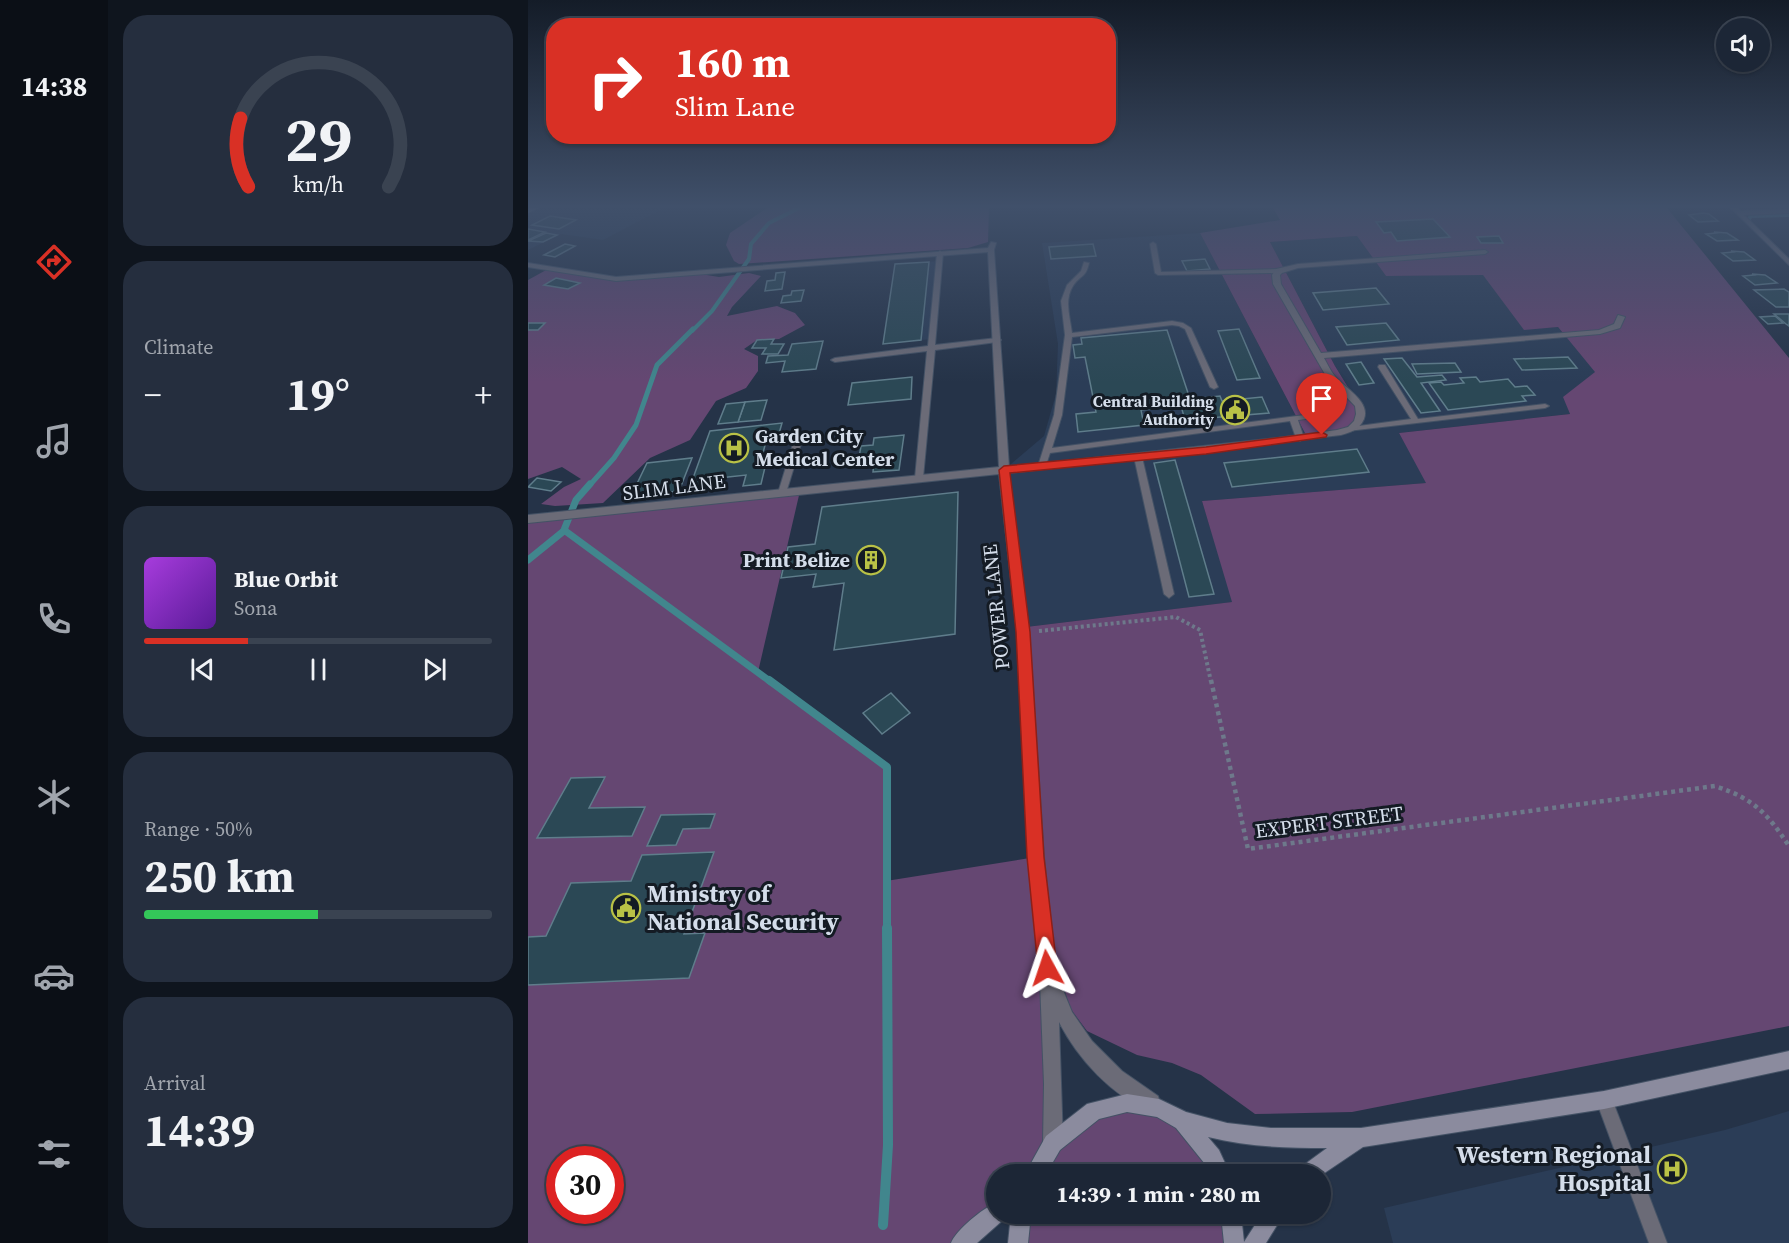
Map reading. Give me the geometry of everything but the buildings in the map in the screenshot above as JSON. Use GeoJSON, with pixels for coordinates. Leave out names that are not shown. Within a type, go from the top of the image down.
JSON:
{"type":"FeatureCollection","features":[{"type":"Feature","properties":{"kind":"street"},"geometry":{"type":"LineString","coordinates":[[534,266],[616,279],[778,266]]}},
{"type":"Feature","properties":{"kind":"street","name":"POWER LANE"},"geometry":{"type":"LineString","coordinates":[[993,266],[1004,470],[1023,632],[1036,857],[1047,968],[1053,1084],[1053,1143]]}},
{"type":"Feature","properties":{"kind":"street"},"geometry":{"type":"LineString","coordinates":[[1298,266],[1279,271],[1276,280],[1330,376],[1359,405],[1361,414],[1358,422],[1351,429]]}},
{"type":"Feature","properties":{"kind":"street"},"geometry":{"type":"LineString","coordinates":[[1318,356],[1600,332],[1617,326],[1621,317]]}},
{"type":"Feature","properties":{"kind":"street","name":"SLIM LANE"},"geometry":{"type":"LineString","coordinates":[[528,519],[1138,457],[1300,438],[1351,429]]}},
{"type":"Feature","properties":{"kind":"street","name":"POWER LANE"},"geometry":{"type":"LineString","coordinates":[[1047,968],[1068,1022],[1093,1058],[1121,1084],[1159,1108]]}},
{"type":"Feature","properties":{"kind":"street"},"geometry":{"type":"LineString","coordinates":[[1040,1164],[1053,1143],[1094,1111],[1126,1103],[1159,1108],[1183,1121],[1227,1132],[1271,1138],[1361,1138],[1604,1100],[1789,1060]]}},
{"type":"Feature","properties":{"kind":"street"},"geometry":{"type":"LineString","coordinates":[[1183,1121],[1215,1164]]}},
{"type":"Feature","properties":{"kind":"street"},"geometry":{"type":"LineString","coordinates":[[1319,1164],[1361,1138]]}},
{"type":"Feature","properties":{"kind":"street"},"geometry":{"type":"LineString","coordinates":[[961,1243],[986,1222]]}},
{"type":"Feature","properties":{"kind":"street"},"geometry":{"type":"LineString","coordinates":[[1018,1243],[1021,1224]]}},
{"type":"Feature","properties":{"kind":"street"},"geometry":{"type":"LineString","coordinates":[[1232,1224],[1234,1243]]}},
{"type":"Feature","properties":{"kind":"street"},"geometry":{"type":"LineString","coordinates":[[1254,1243],[1267,1224]]}},
{"type":"Feature","properties":{"kind":"lane"},"geometry":{"type":"LineString","coordinates":[[919,478],[939,266]]}},
{"type":"Feature","properties":{"kind":"lane"},"geometry":{"type":"LineString","coordinates":[[1042,466],[1058,415],[1069,335],[1064,301],[1070,285],[1084,272],[1085,266]]}},
{"type":"Feature","properties":{"kind":"lane"},"geometry":{"type":"LineString","coordinates":[[1157,266],[1158,273],[1164,274],[1279,271]]}},
{"type":"Feature","properties":{"kind":"lane"},"geometry":{"type":"LineString","coordinates":[[1069,335],[1172,322],[1181,324],[1188,328],[1214,387]]}},
{"type":"Feature","properties":{"kind":"lane"},"geometry":{"type":"LineString","coordinates":[[834,360],[997,340]]}},
{"type":"Feature","properties":{"kind":"lane"},"geometry":{"type":"LineString","coordinates":[[1382,367],[1416,421]]}},
{"type":"Feature","properties":{"kind":"lane"},"geometry":{"type":"LineString","coordinates":[[1351,429],[1545,406]]}},
{"type":"Feature","properties":{"kind":"lane"},"geometry":{"type":"LineString","coordinates":[[1047,451],[1320,416]]}},
{"type":"Feature","properties":{"kind":"lane"},"geometry":{"type":"LineString","coordinates":[[1293,419],[1300,438]]}},
{"type":"Feature","properties":{"kind":"lane"},"geometry":{"type":"LineString","coordinates":[[1151,437],[1155,455]]}},
{"type":"Feature","properties":{"kind":"lane"},"geometry":{"type":"LineString","coordinates":[[1123,441],[1127,458]]}},
{"type":"Feature","properties":{"kind":"lane"},"geometry":{"type":"LineString","coordinates":[[782,493],[797,444]]}},
{"type":"Feature","properties":{"kind":"lane"},"geometry":{"type":"LineString","coordinates":[[1138,457],[1169,594]]}},
{"type":"Feature","properties":{"kind":"lane"},"geometry":{"type":"LineString","coordinates":[[1604,1100],[1658,1243]]}},
{"type":"Feature","properties":{"kind":"path","name":"EXPERT STREET"},"geometry":{"type":"LineString","coordinates":[[1023,632],[1176,617],[1200,630],[1248,849],[1715,786],[1743,794],[1766,812],[1789,846]]}},
{"type":"Feature","properties":{"kind":"shaded area"},"geometry":{"type":"Polygon","coordinates":[[[895,266],[939,266],[932,339],[883,344],[895,266]]]}},
{"type":"Feature","properties":{"kind":"shaded area"},"geometry":{"type":"Polygon","coordinates":[[[1046,266],[1217,266],[1307,437],[1359,405],[1335,366],[1283,266],[1379,266],[1386,276],[1483,274],[1524,329],[1558,327],[1596,372],[1564,397],[1570,414],[1399,433],[1427,483],[1202,501],[1233,602],[1026,627],[1004,470],[1044,436],[1056,394],[1058,344],[1046,266]]]}},
{"type":"Feature","properties":{"kind":"shaded area"},"geometry":{"type":"Polygon","coordinates":[[[1217,266],[1283,266],[1335,366],[1359,405],[1361,414],[1351,429],[1307,437],[1217,266]]]}},
{"type":"Feature","properties":{"kind":"shaded area"},"geometry":{"type":"Polygon","coordinates":[[[1379,266],[1714,266],[1789,358],[1789,1026],[1352,1112],[1255,1114],[1201,1075],[1172,1063],[1137,1055],[1087,1031],[1070,1008],[1050,943],[1053,1143],[1094,1111],[1159,1108],[1212,1157],[1215,1164],[1039,1164],[1042,1158],[1037,1164],[986,1164],[986,1222],[961,1243],[528,1243],[528,519],[800,491],[758,672],[887,767],[886,881],[1036,857],[1026,627],[1232,602],[1202,501],[1426,483],[1399,433],[1570,414],[1563,397],[1595,372],[1558,327],[1524,330],[1483,275],[1386,276],[1379,266]]]}},
{"type":"Feature","properties":{"kind":"shaded area"},"geometry":{"type":"Polygon","coordinates":[[[548,269],[616,279],[694,273],[719,277],[749,273],[761,276],[732,307],[727,316],[777,306],[795,313],[805,325],[779,339],[757,340],[744,349],[758,356],[758,371],[746,388],[716,401],[690,440],[650,458],[603,503],[555,506],[541,504],[564,487],[581,479],[562,467],[528,479],[528,280],[548,269]]]}},
{"type":"Feature","properties":{"kind":"shaded area","name":"Western Regional Hospital"},"geometry":{"type":"Polygon","coordinates":[[[1789,1111],[1789,1243],[1393,1243],[1384,1208],[1725,1130],[1789,1111]]]}},
{"type":"Feature","properties":{"kind":"shaded area"},"geometry":{"type":"Polygon","coordinates":[[[1021,1224],[1232,1224],[1234,1243],[1018,1243],[1021,1224]]]}},
{"type":"Feature","properties":{"kind":"waterway"},"geometry":{"type":"LineString","coordinates":[[692,331],[712,311],[744,266]]}},
{"type":"Feature","properties":{"kind":"waterway"},"geometry":{"type":"LineString","coordinates":[[589,486],[614,458],[636,425],[657,365],[693,329]]}},
{"type":"Feature","properties":{"kind":"waterway"},"geometry":{"type":"LineString","coordinates":[[565,530],[576,500],[590,484]]}},
{"type":"Feature","properties":{"kind":"waterway"},"geometry":{"type":"LineString","coordinates":[[528,560],[565,530]]}},
{"type":"Feature","properties":{"kind":"waterway"},"geometry":{"type":"LineString","coordinates":[[565,530],[771,682]]}},
{"type":"Feature","properties":{"kind":"waterway"},"geometry":{"type":"LineString","coordinates":[[769,680],[887,767],[887,928]]}},
{"type":"Feature","properties":{"kind":"waterway"},"geometry":{"type":"LineString","coordinates":[[883,1225],[888,1145],[887,928]]}},
{"type":"Feature","properties":{"kind":"place","name":"Central Building Authority"},"geometry":{"type":"Point","coordinates":[1235,410]}},
{"type":"Feature","properties":{"kind":"place","name":"Garden City Medical Center"},"geometry":{"type":"Point","coordinates":[734,448]}},
{"type":"Feature","properties":{"kind":"place","name":"Print Belize"},"geometry":{"type":"Point","coordinates":[871,560]}},
{"type":"Feature","properties":{"kind":"place","name":"Ministry of National Security"},"geometry":{"type":"Point","coordinates":[626,908]}},
{"type":"Feature","properties":{"kind":"place","name":"Western Regional Hospital"},"geometry":{"type":"Point","coordinates":[1672,1169]}},
{"type":"Feature","properties":{"kind":"route"},"geometry":{"type":"LineString","coordinates":[[1047,968],[1036,857],[1023,632],[1004,470],[1206,450],[1322,435]]}}]}
